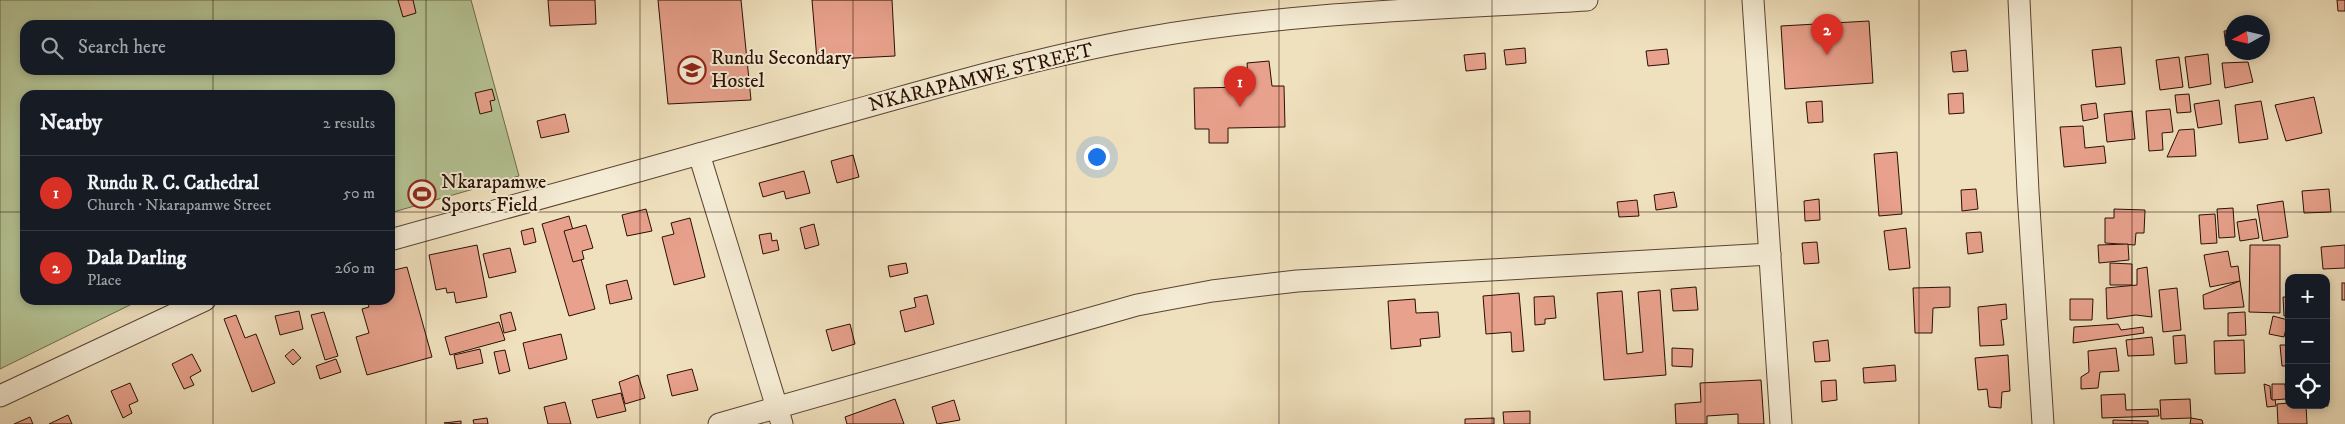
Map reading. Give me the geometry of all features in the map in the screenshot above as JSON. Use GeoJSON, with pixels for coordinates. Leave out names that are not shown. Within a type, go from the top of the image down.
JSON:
{"type":"FeatureCollection","features":[{"type":"Feature","properties":{"kind":"street","name":"NKARAPAMWE STREET"},"geometry":{"type":"LineString","coordinates":[[395,239],[1069,53],[1144,38],[1227,25],[1304,18],[1587,0]]}},
{"type":"Feature","properties":{"kind":"street"},"geometry":{"type":"LineString","coordinates":[[1753,0],[1781,424]]}},
{"type":"Feature","properties":{"kind":"street"},"geometry":{"type":"LineString","coordinates":[[2019,0],[2028,192],[2043,424]]}},
{"type":"Feature","properties":{"kind":"street"},"geometry":{"type":"LineString","coordinates":[[699,154],[779,416]]}},
{"type":"Feature","properties":{"kind":"street"},"geometry":{"type":"LineString","coordinates":[[719,424],[779,416],[1137,305],[1231,288],[1297,281],[1770,254]]}},
{"type":"Feature","properties":{"kind":"street"},"geometry":{"type":"LineString","coordinates":[[0,396],[194,305]]}},
{"type":"Feature","properties":{"kind":"green space","name":"Nkarapamwe Sports Field"},"geometry":{"type":"Polygon","coordinates":[[[0,0],[471,0],[519,176],[395,212],[395,90],[20,90],[20,305],[130,305],[0,369],[0,0]]]}},
{"type":"Feature","properties":{"kind":"building"},"geometry":{"type":"Polygon","coordinates":[[[398,0],[413,0],[416,13],[403,17],[398,0]]]}},
{"type":"Feature","properties":{"kind":"building"},"geometry":{"type":"Polygon","coordinates":[[[548,0],[595,0],[596,24],[550,26],[548,0]]]}},
{"type":"Feature","properties":{"kind":"building"},"geometry":{"type":"Polygon","coordinates":[[[658,0],[741,0],[751,100],[668,104],[658,0]]]}},
{"type":"Feature","properties":{"kind":"building"},"geometry":{"type":"Polygon","coordinates":[[[812,0],[892,0],[895,56],[817,60],[812,0]]]}},
{"type":"Feature","properties":{"kind":"building"},"geometry":{"type":"Polygon","coordinates":[[[2337,0],[2345,0],[2345,11],[2338,11],[2337,0]]]}},
{"type":"Feature","properties":{"kind":"building"},"geometry":{"type":"Polygon","coordinates":[[[1869,21],[1873,83],[1785,89],[1781,26],[1869,21]]]}},
{"type":"Feature","properties":{"kind":"building"},"geometry":{"type":"Polygon","coordinates":[[[2121,47],[2125,84],[2096,87],[2092,50],[2121,47]]]}},
{"type":"Feature","properties":{"kind":"building"},"geometry":{"type":"Polygon","coordinates":[[[1525,48],[1526,63],[1506,65],[1504,50],[1525,48]]]}},
{"type":"Feature","properties":{"kind":"building"},"geometry":{"type":"Polygon","coordinates":[[[1667,49],[1669,64],[1648,66],[1646,51],[1667,49]]]}},
{"type":"Feature","properties":{"kind":"building"},"geometry":{"type":"Polygon","coordinates":[[[1966,50],[1968,71],[1953,72],[1951,52],[1966,50]]]}},
{"type":"Feature","properties":{"kind":"building"},"geometry":{"type":"Polygon","coordinates":[[[1485,53],[1486,69],[1466,71],[1464,55],[1485,53]]]}},
{"type":"Feature","properties":{"kind":"building"},"geometry":{"type":"Polygon","coordinates":[[[2208,54],[2211,84],[2189,88],[2185,57],[2208,54]]]}},
{"type":"Feature","properties":{"kind":"building"},"geometry":{"type":"Polygon","coordinates":[[[2179,57],[2183,87],[2160,90],[2156,60],[2179,57]]]}},
{"type":"Feature","properties":{"kind":"building"},"geometry":{"type":"Polygon","coordinates":[[[1269,61],[1272,86],[1284,86],[1285,127],[1228,128],[1228,143],[1209,143],[1209,129],[1195,129],[1194,88],[1249,87],[1247,63],[1269,61]]]}},
{"type":"Feature","properties":{"kind":"building"},"geometry":{"type":"Polygon","coordinates":[[[2248,62],[2253,82],[2225,88],[2222,63],[2248,62]]]}},
{"type":"Feature","properties":{"kind":"building"},"geometry":{"type":"Polygon","coordinates":[[[492,89],[495,100],[490,101],[492,111],[480,114],[475,93],[492,89]]]}},
{"type":"Feature","properties":{"kind":"building"},"geometry":{"type":"Polygon","coordinates":[[[1963,93],[1964,113],[1949,114],[1948,94],[1963,93]]]}},
{"type":"Feature","properties":{"kind":"building"},"geometry":{"type":"Polygon","coordinates":[[[2189,94],[2191,112],[2177,113],[2175,95],[2189,94]]]}},
{"type":"Feature","properties":{"kind":"building"},"geometry":{"type":"Polygon","coordinates":[[[2314,97],[2322,133],[2286,141],[2275,105],[2314,97]]]}},
{"type":"Feature","properties":{"kind":"building"},"geometry":{"type":"Polygon","coordinates":[[[2219,100],[2222,124],[2198,128],[2194,104],[2219,100]]]}},
{"type":"Feature","properties":{"kind":"building"},"geometry":{"type":"Polygon","coordinates":[[[1822,101],[1823,122],[1808,123],[1806,102],[1822,101]]]}},
{"type":"Feature","properties":{"kind":"building"},"geometry":{"type":"Polygon","coordinates":[[[2261,101],[2268,139],[2239,143],[2235,105],[2261,101]]]}},
{"type":"Feature","properties":{"kind":"building"},"geometry":{"type":"Polygon","coordinates":[[[2096,103],[2098,118],[2083,121],[2081,105],[2096,103]]]}},
{"type":"Feature","properties":{"kind":"building"},"geometry":{"type":"Polygon","coordinates":[[[2170,109],[2173,132],[2162,133],[2163,150],[2149,151],[2146,111],[2170,109]]]}},
{"type":"Feature","properties":{"kind":"building"},"geometry":{"type":"Polygon","coordinates":[[[2132,111],[2135,139],[2107,142],[2104,114],[2132,111]]]}},
{"type":"Feature","properties":{"kind":"building"},"geometry":{"type":"Polygon","coordinates":[[[565,114],[569,132],[541,138],[537,121],[565,114]]]}},
{"type":"Feature","properties":{"kind":"building"},"geometry":{"type":"Polygon","coordinates":[[[2083,126],[2085,148],[2104,146],[2106,163],[2064,167],[2060,127],[2083,126]]]}},
{"type":"Feature","properties":{"kind":"building"},"geometry":{"type":"Polygon","coordinates":[[[2194,129],[2196,156],[2167,157],[2179,130],[2194,129]]]}},
{"type":"Feature","properties":{"kind":"building"},"geometry":{"type":"Polygon","coordinates":[[[1897,152],[1902,214],[1879,216],[1874,154],[1897,152]]]}},
{"type":"Feature","properties":{"kind":"building"},"geometry":{"type":"Polygon","coordinates":[[[853,155],[859,177],[837,183],[831,161],[853,155]]]}},
{"type":"Feature","properties":{"kind":"building"},"geometry":{"type":"Polygon","coordinates":[[[804,171],[810,193],[786,199],[784,191],[763,197],[759,183],[804,171]]]}},
{"type":"Feature","properties":{"kind":"building"},"geometry":{"type":"Polygon","coordinates":[[[1976,189],[1978,209],[1962,211],[1961,190],[1976,189]]]}},
{"type":"Feature","properties":{"kind":"building"},"geometry":{"type":"Polygon","coordinates":[[[2329,189],[2331,212],[2304,213],[2302,191],[2329,189]]]}},
{"type":"Feature","properties":{"kind":"building"},"geometry":{"type":"Polygon","coordinates":[[[1674,192],[1677,207],[1656,210],[1654,195],[1674,192]]]}},
{"type":"Feature","properties":{"kind":"building"},"geometry":{"type":"Polygon","coordinates":[[[1819,199],[1820,220],[1805,221],[1804,201],[1819,199]]]}},
{"type":"Feature","properties":{"kind":"building"},"geometry":{"type":"Polygon","coordinates":[[[1637,200],[1639,216],[1619,217],[1617,202],[1637,200]]]}},
{"type":"Feature","properties":{"kind":"building"},"geometry":{"type":"Polygon","coordinates":[[[2283,201],[2288,237],[2263,241],[2257,205],[2283,201]]]}},
{"type":"Feature","properties":{"kind":"building"},"geometry":{"type":"Polygon","coordinates":[[[2233,208],[2235,237],[2219,238],[2217,209],[2233,208]]]}},
{"type":"Feature","properties":{"kind":"building"},"geometry":{"type":"Polygon","coordinates":[[[646,209],[652,231],[627,236],[622,215],[646,209]]]}},
{"type":"Feature","properties":{"kind":"building"},"geometry":{"type":"Polygon","coordinates":[[[2114,209],[2145,210],[2144,233],[2136,233],[2135,245],[2105,243],[2105,218],[2114,218],[2114,209]]]}},
{"type":"Feature","properties":{"kind":"building"},"geometry":{"type":"Polygon","coordinates":[[[2215,214],[2217,243],[2201,244],[2199,215],[2215,214]]]}},
{"type":"Feature","properties":{"kind":"building"},"geometry":{"type":"Polygon","coordinates":[[[569,216],[595,309],[569,316],[542,224],[569,216]]]}},
{"type":"Feature","properties":{"kind":"building"},"geometry":{"type":"Polygon","coordinates":[[[690,218],[705,277],[674,285],[662,237],[674,234],[671,223],[690,218]]]}},
{"type":"Feature","properties":{"kind":"building"},"geometry":{"type":"Polygon","coordinates":[[[2256,219],[2259,238],[2240,241],[2237,222],[2256,219]]]}},
{"type":"Feature","properties":{"kind":"building"},"geometry":{"type":"Polygon","coordinates":[[[814,224],[819,245],[805,249],[800,228],[814,224]]]}},
{"type":"Feature","properties":{"kind":"building"},"geometry":{"type":"Polygon","coordinates":[[[586,225],[593,248],[582,251],[584,259],[573,262],[564,231],[586,225]]]}},
{"type":"Feature","properties":{"kind":"building"},"geometry":{"type":"Polygon","coordinates":[[[533,228],[536,242],[524,245],[521,231],[533,228]]]}},
{"type":"Feature","properties":{"kind":"building"},"geometry":{"type":"Polygon","coordinates":[[[1906,228],[1910,268],[1889,270],[1884,231],[1906,228]]]}},
{"type":"Feature","properties":{"kind":"building"},"geometry":{"type":"Polygon","coordinates":[[[1981,232],[1983,252],[1968,254],[1966,233],[1981,232]]]}},
{"type":"Feature","properties":{"kind":"building"},"geometry":{"type":"Polygon","coordinates":[[[771,233],[772,241],[777,240],[779,250],[763,254],[759,235],[771,233]]]}},
{"type":"Feature","properties":{"kind":"building"},"geometry":{"type":"Polygon","coordinates":[[[1817,242],[1819,263],[1804,264],[1802,243],[1817,242]]]}},
{"type":"Feature","properties":{"kind":"building"},"geometry":{"type":"Polygon","coordinates":[[[2128,244],[2129,260],[2099,263],[2098,245],[2128,244]]]}},
{"type":"Feature","properties":{"kind":"building"},"geometry":{"type":"Polygon","coordinates":[[[477,245],[487,297],[456,303],[454,292],[447,293],[446,288],[436,290],[429,255],[477,245]]]}},
{"type":"Feature","properties":{"kind":"building"},"geometry":{"type":"Polygon","coordinates":[[[2250,245],[2280,245],[2280,313],[2249,312],[2250,245]]]}},
{"type":"Feature","properties":{"kind":"building"},"geometry":{"type":"Polygon","coordinates":[[[2345,245],[2345,268],[2323,269],[2321,247],[2345,245]]]}},
{"type":"Feature","properties":{"kind":"building"},"geometry":{"type":"Polygon","coordinates":[[[510,248],[516,272],[489,278],[483,254],[510,248]]]}},
{"type":"Feature","properties":{"kind":"building"},"geometry":{"type":"Polygon","coordinates":[[[2228,251],[2231,267],[2238,266],[2240,281],[2210,287],[2204,255],[2228,251]]]}},
{"type":"Feature","properties":{"kind":"building"},"geometry":{"type":"Polygon","coordinates":[[[906,263],[908,273],[890,277],[888,266],[906,263]]]}},
{"type":"Feature","properties":{"kind":"building"},"geometry":{"type":"Polygon","coordinates":[[[2110,263],[2132,264],[2132,285],[2110,285],[2110,263]]]}},
{"type":"Feature","properties":{"kind":"building"},"geometry":{"type":"Polygon","coordinates":[[[407,267],[432,357],[367,375],[356,337],[369,333],[362,309],[369,307],[368,305],[395,305],[395,270],[407,267]]]}},
{"type":"Feature","properties":{"kind":"building"},"geometry":{"type":"Polygon","coordinates":[[[2147,267],[2152,317],[2136,315],[2107,319],[2106,288],[2137,285],[2137,269],[2147,267]]]}},
{"type":"Feature","properties":{"kind":"building"},"geometry":{"type":"Polygon","coordinates":[[[627,280],[632,299],[610,304],[606,285],[627,280]]]}},
{"type":"Feature","properties":{"kind":"building"},"geometry":{"type":"Polygon","coordinates":[[[2240,281],[2244,307],[2204,309],[2203,295],[2240,281]]]}},
{"type":"Feature","properties":{"kind":"building"},"geometry":{"type":"Polygon","coordinates":[[[2342,283],[2345,283],[2345,300],[2342,300],[2342,283]]]}},
{"type":"Feature","properties":{"kind":"building"},"geometry":{"type":"Polygon","coordinates":[[[1696,287],[1698,310],[1673,311],[1671,289],[1696,287]]]}},
{"type":"Feature","properties":{"kind":"building"},"geometry":{"type":"Polygon","coordinates":[[[1950,287],[1950,307],[1933,308],[1932,333],[1915,333],[1913,288],[1950,287]]]}},
{"type":"Feature","properties":{"kind":"building"},"geometry":{"type":"Polygon","coordinates":[[[2177,288],[2181,330],[2163,332],[2159,290],[2177,288]]]}},
{"type":"Feature","properties":{"kind":"building"},"geometry":{"type":"Polygon","coordinates":[[[1660,290],[1666,375],[1604,380],[1597,293],[1622,291],[1627,354],[1643,352],[1638,292],[1660,290]]]}},
{"type":"Feature","properties":{"kind":"building"},"geometry":{"type":"Polygon","coordinates":[[[1519,293],[1524,351],[1512,352],[1511,332],[1486,334],[1483,296],[1519,293]]]}},
{"type":"Feature","properties":{"kind":"building"},"geometry":{"type":"Polygon","coordinates":[[[927,295],[934,324],[905,332],[900,311],[916,307],[914,298],[927,295]]]}},
{"type":"Feature","properties":{"kind":"building"},"geometry":{"type":"Polygon","coordinates":[[[1554,296],[1556,318],[1545,319],[1545,324],[1535,325],[1534,297],[1554,296]]]}},
{"type":"Feature","properties":{"kind":"building"},"geometry":{"type":"Polygon","coordinates":[[[2283,297],[2285,297],[2285,316],[2283,297]]]}},
{"type":"Feature","properties":{"kind":"building"},"geometry":{"type":"Polygon","coordinates":[[[1415,299],[1416,313],[1438,312],[1440,337],[1420,339],[1421,346],[1391,349],[1388,301],[1415,299]]]}},
{"type":"Feature","properties":{"kind":"building"},"geometry":{"type":"Polygon","coordinates":[[[2070,299],[2093,299],[2092,320],[2070,320],[2070,299]]]}},
{"type":"Feature","properties":{"kind":"building"},"geometry":{"type":"Polygon","coordinates":[[[2006,304],[2007,319],[2001,320],[2004,345],[1980,346],[1978,307],[2006,304]]]}},
{"type":"Feature","properties":{"kind":"building"},"geometry":{"type":"Polygon","coordinates":[[[299,311],[303,329],[280,335],[275,316],[299,311]]]}},
{"type":"Feature","properties":{"kind":"building"},"geometry":{"type":"Polygon","coordinates":[[[324,312],[338,356],[325,360],[311,315],[324,312]]]}},
{"type":"Feature","properties":{"kind":"building"},"geometry":{"type":"Polygon","coordinates":[[[511,312],[516,330],[504,333],[500,315],[511,312]]]}},
{"type":"Feature","properties":{"kind":"building"},"geometry":{"type":"Polygon","coordinates":[[[2245,312],[2246,335],[2228,336],[2228,313],[2245,312]]]}},
{"type":"Feature","properties":{"kind":"building"},"geometry":{"type":"Polygon","coordinates":[[[236,315],[245,338],[256,334],[275,383],[252,392],[224,319],[236,315]]]}},
{"type":"Feature","properties":{"kind":"building"},"geometry":{"type":"Polygon","coordinates":[[[2273,316],[2285,319],[2284,337],[2269,334],[2273,316]]]}},
{"type":"Feature","properties":{"kind":"building"},"geometry":{"type":"Polygon","coordinates":[[[499,322],[505,340],[450,355],[445,337],[499,322]]]}},
{"type":"Feature","properties":{"kind":"building"},"geometry":{"type":"Polygon","coordinates":[[[850,324],[855,344],[832,351],[826,330],[850,324]]]}},
{"type":"Feature","properties":{"kind":"building"},"geometry":{"type":"Polygon","coordinates":[[[2118,324],[2121,330],[2143,327],[2144,333],[2073,343],[2074,327],[2118,324]]]}},
{"type":"Feature","properties":{"kind":"building"},"geometry":{"type":"Polygon","coordinates":[[[561,334],[567,359],[529,369],[523,343],[561,334]]]}},
{"type":"Feature","properties":{"kind":"building"},"geometry":{"type":"Polygon","coordinates":[[[2185,335],[2187,363],[2175,364],[2173,336],[2185,335]]]}},
{"type":"Feature","properties":{"kind":"building"},"geometry":{"type":"Polygon","coordinates":[[[2152,337],[2154,355],[2128,356],[2126,340],[2152,337]]]}},
{"type":"Feature","properties":{"kind":"building"},"geometry":{"type":"Polygon","coordinates":[[[1828,340],[1830,361],[1815,362],[1813,342],[1828,340]]]}},
{"type":"Feature","properties":{"kind":"building"},"geometry":{"type":"Polygon","coordinates":[[[2244,340],[2245,373],[2215,374],[2214,341],[2244,340]]]}},
{"type":"Feature","properties":{"kind":"building"},"geometry":{"type":"Polygon","coordinates":[[[2280,345],[2285,345],[2285,366],[2282,366],[2280,345]]]}},
{"type":"Feature","properties":{"kind":"building"},"geometry":{"type":"Polygon","coordinates":[[[1672,348],[1693,349],[1692,367],[1672,366],[1672,348]]]}},
{"type":"Feature","properties":{"kind":"building"},"geometry":{"type":"Polygon","coordinates":[[[2116,348],[2119,371],[2100,372],[2098,388],[2081,389],[2081,377],[2089,372],[2088,351],[2116,348]]]}},
{"type":"Feature","properties":{"kind":"building"},"geometry":{"type":"Polygon","coordinates":[[[293,349],[301,358],[293,365],[285,356],[293,349]]]}},
{"type":"Feature","properties":{"kind":"building"},"geometry":{"type":"Polygon","coordinates":[[[480,349],[483,363],[457,369],[454,355],[480,349]]]}},
{"type":"Feature","properties":{"kind":"building"},"geometry":{"type":"Polygon","coordinates":[[[505,350],[510,371],[499,374],[494,352],[505,350]]]}},
{"type":"Feature","properties":{"kind":"building"},"geometry":{"type":"Polygon","coordinates":[[[192,354],[201,371],[190,377],[194,385],[184,389],[172,364],[192,354]]]}},
{"type":"Feature","properties":{"kind":"building"},"geometry":{"type":"Polygon","coordinates":[[[2008,355],[2010,391],[2002,392],[2001,408],[1989,407],[1987,389],[1978,390],[1975,358],[2008,355]]]}},
{"type":"Feature","properties":{"kind":"building"},"geometry":{"type":"Polygon","coordinates":[[[336,359],[341,372],[320,379],[316,366],[336,359]]]}},
{"type":"Feature","properties":{"kind":"building"},"geometry":{"type":"Polygon","coordinates":[[[1895,365],[1896,381],[1864,383],[1863,368],[1895,365]]]}},
{"type":"Feature","properties":{"kind":"building"},"geometry":{"type":"Polygon","coordinates":[[[692,369],[698,390],[672,396],[667,375],[692,369]]]}},
{"type":"Feature","properties":{"kind":"building"},"geometry":{"type":"Polygon","coordinates":[[[638,375],[645,398],[625,404],[619,382],[638,375]]]}},
{"type":"Feature","properties":{"kind":"building"},"geometry":{"type":"Polygon","coordinates":[[[1761,380],[1764,424],[1738,424],[1738,414],[1707,416],[1707,424],[1676,424],[1675,404],[1701,402],[1700,383],[1761,380]]]}},
{"type":"Feature","properties":{"kind":"building"},"geometry":{"type":"Polygon","coordinates":[[[1836,380],[1837,400],[1822,402],[1821,381],[1836,380]]]}},
{"type":"Feature","properties":{"kind":"building"},"geometry":{"type":"Polygon","coordinates":[[[130,383],[138,401],[129,405],[132,413],[123,418],[111,391],[130,383]]]}},
{"type":"Feature","properties":{"kind":"building"},"geometry":{"type":"Polygon","coordinates":[[[2264,384],[2270,386],[2271,399],[2275,399],[2276,406],[2267,407],[2264,384]]]}},
{"type":"Feature","properties":{"kind":"building"},"geometry":{"type":"Polygon","coordinates":[[[2272,384],[2285,384],[2285,399],[2272,400],[2272,384]]]}},
{"type":"Feature","properties":{"kind":"building"},"geometry":{"type":"Polygon","coordinates":[[[621,393],[626,411],[597,418],[592,400],[621,393]]]}},
{"type":"Feature","properties":{"kind":"building"},"geometry":{"type":"Polygon","coordinates":[[[2125,394],[2126,410],[2158,409],[2159,416],[2102,418],[2101,395],[2125,394]]]}},
{"type":"Feature","properties":{"kind":"building"},"geometry":{"type":"Polygon","coordinates":[[[895,399],[904,424],[847,424],[845,417],[895,399]]]}},
{"type":"Feature","properties":{"kind":"building"},"geometry":{"type":"Polygon","coordinates":[[[2190,399],[2191,418],[2161,419],[2160,400],[2190,399]]]}},
{"type":"Feature","properties":{"kind":"building"},"geometry":{"type":"Polygon","coordinates":[[[954,400],[960,420],[937,424],[932,407],[954,400]]]}},
{"type":"Feature","properties":{"kind":"building"},"geometry":{"type":"Polygon","coordinates":[[[565,402],[571,424],[548,424],[544,407],[565,402]]]}},
{"type":"Feature","properties":{"kind":"building"},"geometry":{"type":"Polygon","coordinates":[[[2285,403],[2285,409],[2306,409],[2307,424],[2278,424],[2277,404],[2285,403]]]}},
{"type":"Feature","properties":{"kind":"building"},"geometry":{"type":"Polygon","coordinates":[[[1530,411],[1530,424],[1504,424],[1503,412],[1530,411]]]}},
{"type":"Feature","properties":{"kind":"building"},"geometry":{"type":"Polygon","coordinates":[[[68,415],[72,424],[49,424],[68,415]]]}},
{"type":"Feature","properties":{"kind":"building"},"geometry":{"type":"Polygon","coordinates":[[[30,417],[33,424],[14,424],[30,417]]]}},
{"type":"Feature","properties":{"kind":"building"},"geometry":{"type":"Polygon","coordinates":[[[487,418],[488,424],[474,424],[473,420],[487,418]]]}},
{"type":"Feature","properties":{"kind":"building"},"geometry":{"type":"Polygon","coordinates":[[[1494,418],[1494,424],[1465,424],[1465,419],[1494,418]]]}},
{"type":"Feature","properties":{"kind":"building"},"geometry":{"type":"Polygon","coordinates":[[[2191,418],[2202,420],[2203,424],[2190,424],[2191,418]]]}},
{"type":"Feature","properties":{"kind":"building"},"geometry":{"type":"Polygon","coordinates":[[[2113,420],[2148,421],[2148,424],[2113,424],[2113,420]]]}},
{"type":"Feature","properties":{"kind":"building"},"geometry":{"type":"Polygon","coordinates":[[[461,421],[461,424],[444,423],[461,421]]]}},
{"type":"Feature","properties":{"kind":"place","name":"Dala Darling"},"geometry":{"type":"Point","coordinates":[1827,55]}},
{"type":"Feature","properties":{"kind":"place","name":"Rundu Secondary Hostel"},"geometry":{"type":"Point","coordinates":[692,70]}},
{"type":"Feature","properties":{"kind":"place","name":"Rundu R. C. Cathedral"},"geometry":{"type":"Point","coordinates":[1240,107]}},
{"type":"Feature","properties":{"kind":"place","name":"Nkarapamwe Sports Field"},"geometry":{"type":"Point","coordinates":[422,194]}}]}
